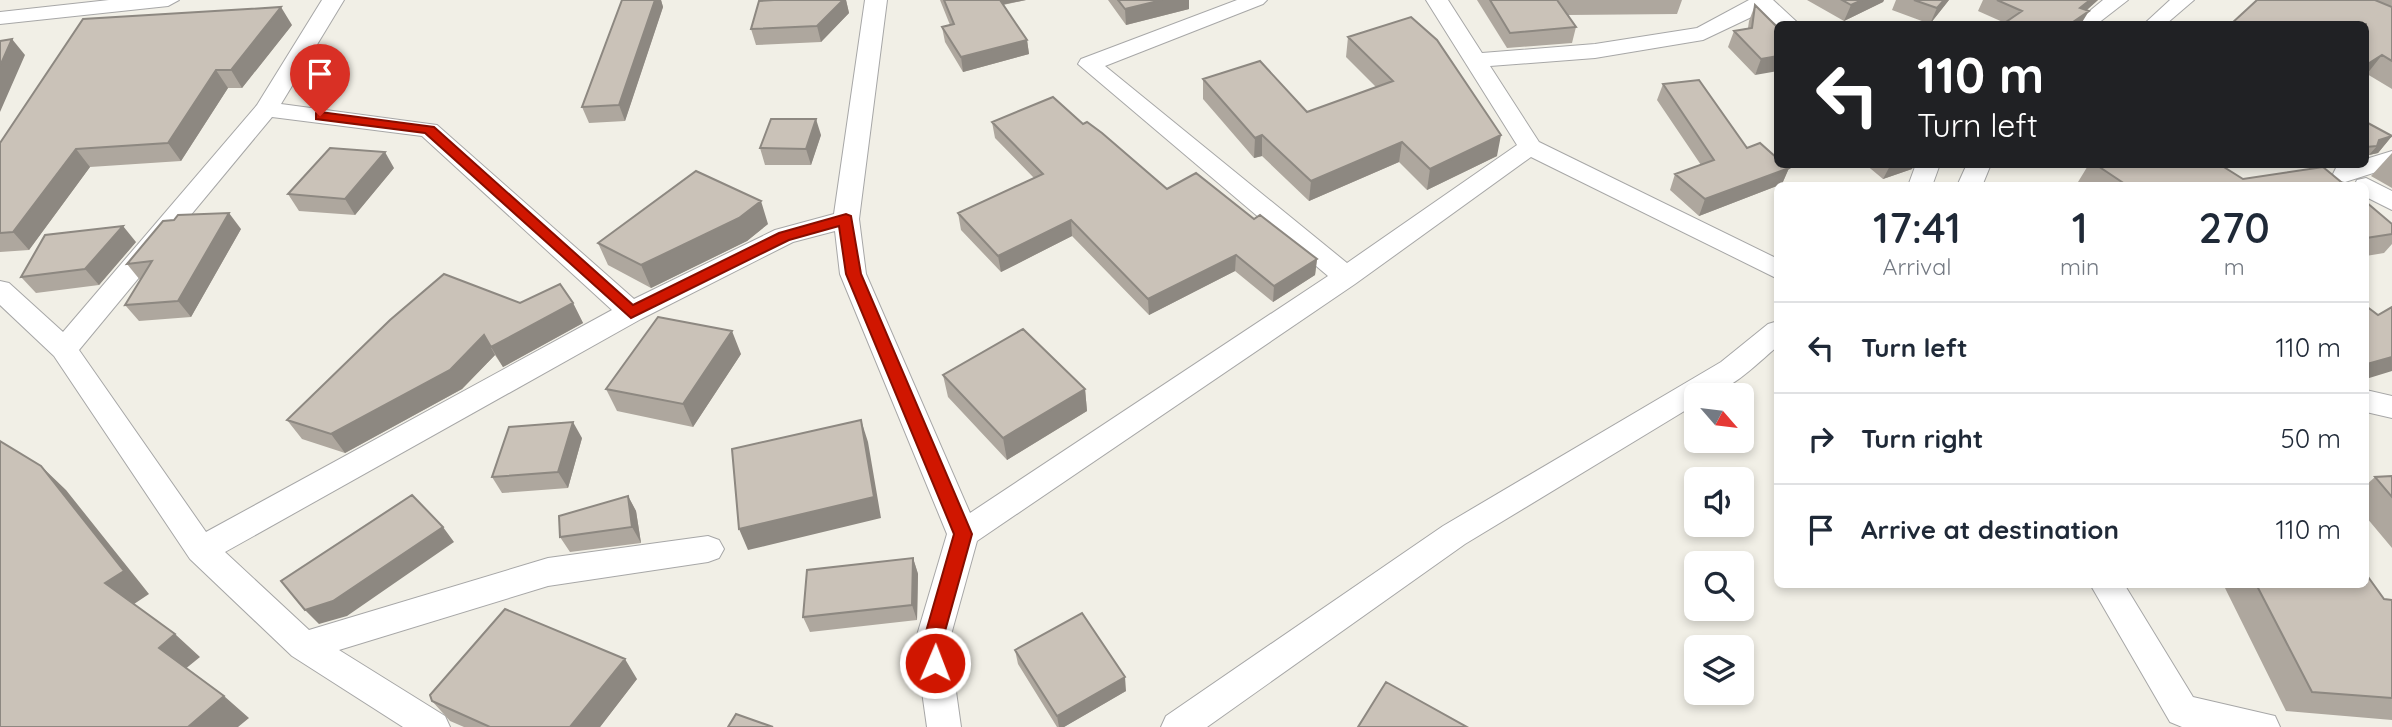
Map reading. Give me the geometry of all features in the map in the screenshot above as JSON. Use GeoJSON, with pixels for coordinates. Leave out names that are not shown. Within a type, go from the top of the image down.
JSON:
{"type":"FeatureCollection","features":[{"type":"Feature","properties":{"kind":"street"},"geometry":{"type":"LineString","coordinates":[[0,18],[168,0]]}},
{"type":"Feature","properties":{"kind":"street"},"geometry":{"type":"LineString","coordinates":[[64,349],[266,109],[332,0]]}},
{"type":"Feature","properties":{"kind":"street"},"geometry":{"type":"LineString","coordinates":[[876,0],[846,219],[853,274],[963,534],[932,642],[944,727]]}},
{"type":"Feature","properties":{"kind":"street"},"geometry":{"type":"LineString","coordinates":[[1256,0],[1089,64],[1346,278]]}},
{"type":"Feature","properties":{"kind":"street"},"geometry":{"type":"LineString","coordinates":[[1437,0],[1530,147],[1774,268]]}},
{"type":"Feature","properties":{"kind":"street"},"geometry":{"type":"LineString","coordinates":[[2088,21],[2117,0]]}},
{"type":"Feature","properties":{"kind":"street"},"geometry":{"type":"LineString","coordinates":[[2158,21],[2183,0]]}},
{"type":"Feature","properties":{"kind":"street"},"geometry":{"type":"LineString","coordinates":[[1476,60],[1595,51],[1703,34],[1761,1],[1784,21]]}},
{"type":"Feature","properties":{"kind":"street"},"geometry":{"type":"LineString","coordinates":[[266,109],[429,130],[631,312]]}},
{"type":"Feature","properties":{"kind":"street"},"geometry":{"type":"LineString","coordinates":[[963,534],[1346,278],[1530,147]]}},
{"type":"Feature","properties":{"kind":"street"},"geometry":{"type":"LineString","coordinates":[[2351,177],[2392,159]]}},
{"type":"Feature","properties":{"kind":"street"},"geometry":{"type":"LineString","coordinates":[[2369,188],[2392,202]]}},
{"type":"Feature","properties":{"kind":"street"},"geometry":{"type":"LineString","coordinates":[[201,551],[631,312],[784,236],[846,219]]}},
{"type":"Feature","properties":{"kind":"street"},"geometry":{"type":"LineString","coordinates":[[0,290],[64,349],[201,551],[304,646],[433,727]]}},
{"type":"Feature","properties":{"kind":"street"},"geometry":{"type":"LineString","coordinates":[[1178,727],[1454,535],[1731,369],[1774,334]]}},
{"type":"Feature","properties":{"kind":"street"},"geometry":{"type":"LineString","coordinates":[[2369,402],[2392,407]]}},
{"type":"Feature","properties":{"kind":"street"},"geometry":{"type":"LineString","coordinates":[[304,646],[548,572],[708,549]]}},
{"type":"Feature","properties":{"kind":"street"},"geometry":{"type":"LineString","coordinates":[[2108,588],[2185,719]]}},
{"type":"Feature","properties":{"kind":"street"},"geometry":{"type":"LineString","coordinates":[[2129,588],[2185,719]]}},
{"type":"Feature","properties":{"kind":"street"},"geometry":{"type":"LineString","coordinates":[[2185,719],[2263,727]]}},
{"type":"Feature","properties":{"kind":"building"},"geometry":{"type":"Polygon","coordinates":[[[622,0],[655,0],[619,105],[582,107],[622,0]]]}},
{"type":"Feature","properties":{"kind":"building"},"geometry":{"type":"Polygon","coordinates":[[[843,0],[817,26],[751,29],[759,1],[843,0]]]}},
{"type":"Feature","properties":{"kind":"building"},"geometry":{"type":"Polygon","coordinates":[[[944,0],[1000,0],[1027,40],[961,57],[942,27],[954,24],[944,0]]]}},
{"type":"Feature","properties":{"kind":"building"},"geometry":{"type":"Polygon","coordinates":[[[1118,0],[1162,0],[1125,9],[1118,0]]]}},
{"type":"Feature","properties":{"kind":"building"},"geometry":{"type":"Polygon","coordinates":[[[1490,0],[1557,0],[1576,27],[1510,33],[1490,0]]]}},
{"type":"Feature","properties":{"kind":"building"},"geometry":{"type":"Polygon","coordinates":[[[1842,0],[1862,0],[1851,5],[1842,0]]]}},
{"type":"Feature","properties":{"kind":"building"},"geometry":{"type":"Polygon","coordinates":[[[1914,0],[1944,0],[1937,8],[1914,0]]]}},
{"type":"Feature","properties":{"kind":"building"},"geometry":{"type":"Polygon","coordinates":[[[1997,0],[2090,0],[2080,8],[2089,11],[2074,21],[2007,21],[2022,11],[1997,0]]]}},
{"type":"Feature","properties":{"kind":"building"},"geometry":{"type":"Polygon","coordinates":[[[2257,0],[2375,0],[2392,7],[2392,61],[2382,55],[2369,63],[2369,21],[2234,21],[2257,0]]]}},
{"type":"Feature","properties":{"kind":"building"},"geometry":{"type":"Polygon","coordinates":[[[1755,5],[1774,24],[1774,57],[1761,59],[1734,31],[1752,28],[1755,5]]]}},
{"type":"Feature","properties":{"kind":"building"},"geometry":{"type":"Polygon","coordinates":[[[281,7],[231,70],[216,70],[168,143],[76,149],[13,232],[0,233],[0,143],[83,19],[281,7]]]}},
{"type":"Feature","properties":{"kind":"building"},"geometry":{"type":"Polygon","coordinates":[[[1411,17],[1437,40],[1501,135],[1430,169],[1402,142],[1311,181],[1262,135],[1255,138],[1203,79],[1260,61],[1307,112],[1393,81],[1348,37],[1411,17]]]}},
{"type":"Feature","properties":{"kind":"building"},"geometry":{"type":"Polygon","coordinates":[[[12,39],[0,66],[0,41],[12,39]]]}},
{"type":"Feature","properties":{"kind":"building"},"geometry":{"type":"Polygon","coordinates":[[[1699,80],[1747,148],[1760,143],[1774,155],[1774,168],[1789,168],[1705,199],[1675,174],[1714,160],[1663,84],[1699,80]]]}},
{"type":"Feature","properties":{"kind":"building"},"geometry":{"type":"Polygon","coordinates":[[[1053,97],[1083,124],[1087,122],[1102,133],[1167,189],[1196,173],[1254,219],[1260,215],[1317,259],[1274,286],[1236,255],[1148,299],[1071,220],[998,256],[958,213],[1043,174],[992,122],[1053,97]]]}},
{"type":"Feature","properties":{"kind":"building"},"geometry":{"type":"Polygon","coordinates":[[[771,119],[816,119],[806,149],[760,148],[771,119]]]}},
{"type":"Feature","properties":{"kind":"building"},"geometry":{"type":"Polygon","coordinates":[[[2369,124],[2392,136],[2379,140],[2377,146],[2369,147],[2369,124]]]}},
{"type":"Feature","properties":{"kind":"building"},"geometry":{"type":"Polygon","coordinates":[[[330,148],[385,152],[345,199],[288,194],[330,148]]]}},
{"type":"Feature","properties":{"kind":"building"},"geometry":{"type":"Polygon","coordinates":[[[2101,168],[2225,168],[2243,179],[2324,168],[2341,182],[2122,182],[2101,168]]]}},
{"type":"Feature","properties":{"kind":"building"},"geometry":{"type":"Polygon","coordinates":[[[696,171],[761,201],[739,218],[641,265],[598,243],[696,171]]]}},
{"type":"Feature","properties":{"kind":"building"},"geometry":{"type":"Polygon","coordinates":[[[2369,205],[2392,224],[2392,234],[2369,238],[2369,205]]]}},
{"type":"Feature","properties":{"kind":"building"},"geometry":{"type":"Polygon","coordinates":[[[229,213],[178,301],[125,305],[152,261],[127,264],[163,221],[174,220],[178,215],[229,213]]]}},
{"type":"Feature","properties":{"kind":"building"},"geometry":{"type":"Polygon","coordinates":[[[123,226],[85,269],[21,277],[45,235],[123,226]]]}},
{"type":"Feature","properties":{"kind":"building"},"geometry":{"type":"Polygon","coordinates":[[[444,274],[520,303],[560,284],[573,303],[491,347],[484,335],[450,370],[331,434],[287,420],[390,320],[444,274]]]}},
{"type":"Feature","properties":{"kind":"building"},"geometry":{"type":"Polygon","coordinates":[[[2392,307],[2392,357],[2369,363],[2369,308],[2378,315],[2392,307]]]}},
{"type":"Feature","properties":{"kind":"building"},"geometry":{"type":"Polygon","coordinates":[[[658,317],[732,331],[683,404],[606,389],[658,317]]]}},
{"type":"Feature","properties":{"kind":"building"},"geometry":{"type":"Polygon","coordinates":[[[1023,329],[1085,389],[1003,438],[943,375],[1023,329]]]}},
{"type":"Feature","properties":{"kind":"building"},"geometry":{"type":"Polygon","coordinates":[[[861,420],[874,497],[739,529],[732,449],[861,420]]]}},
{"type":"Feature","properties":{"kind":"building"},"geometry":{"type":"Polygon","coordinates":[[[573,422],[558,472],[492,477],[509,427],[573,422]]]}},
{"type":"Feature","properties":{"kind":"building"},"geometry":{"type":"Polygon","coordinates":[[[0,441],[41,466],[124,571],[105,583],[175,634],[159,648],[224,696],[188,727],[0,727],[0,441]]]}},
{"type":"Feature","properties":{"kind":"building"},"geometry":{"type":"Polygon","coordinates":[[[2392,476],[2392,497],[2375,477],[2392,476]]]}},
{"type":"Feature","properties":{"kind":"building"},"geometry":{"type":"Polygon","coordinates":[[[412,495],[443,527],[333,601],[305,610],[281,581],[412,495]]]}},
{"type":"Feature","properties":{"kind":"building"},"geometry":{"type":"Polygon","coordinates":[[[628,496],[632,527],[560,537],[559,516],[628,496]]]}},
{"type":"Feature","properties":{"kind":"building"},"geometry":{"type":"Polygon","coordinates":[[[913,558],[912,605],[803,617],[807,570],[913,558]]]}},
{"type":"Feature","properties":{"kind":"building"},"geometry":{"type":"Polygon","coordinates":[[[2369,578],[2384,599],[2392,600],[2392,698],[2312,692],[2258,588],[2369,588],[2369,578]]]}},
{"type":"Feature","properties":{"kind":"building"},"geometry":{"type":"Polygon","coordinates":[[[505,609],[625,659],[570,727],[490,727],[432,701],[430,695],[505,609]]]}},
{"type":"Feature","properties":{"kind":"building"},"geometry":{"type":"Polygon","coordinates":[[[1082,613],[1125,677],[1057,716],[1015,650],[1082,613]]]}},
{"type":"Feature","properties":{"kind":"building"},"geometry":{"type":"Polygon","coordinates":[[[1386,682],[1467,727],[1358,727],[1386,682]]]}},
{"type":"Feature","properties":{"kind":"building"},"geometry":{"type":"Polygon","coordinates":[[[736,714],[773,727],[728,727],[736,714]]]}},
{"type":"Feature","properties":{"kind":"route"},"geometry":{"type":"LineString","coordinates":[[320,116],[429,130],[631,312],[784,236],[846,219],[853,274],[963,534],[932,642],[935,663]]}}]}
